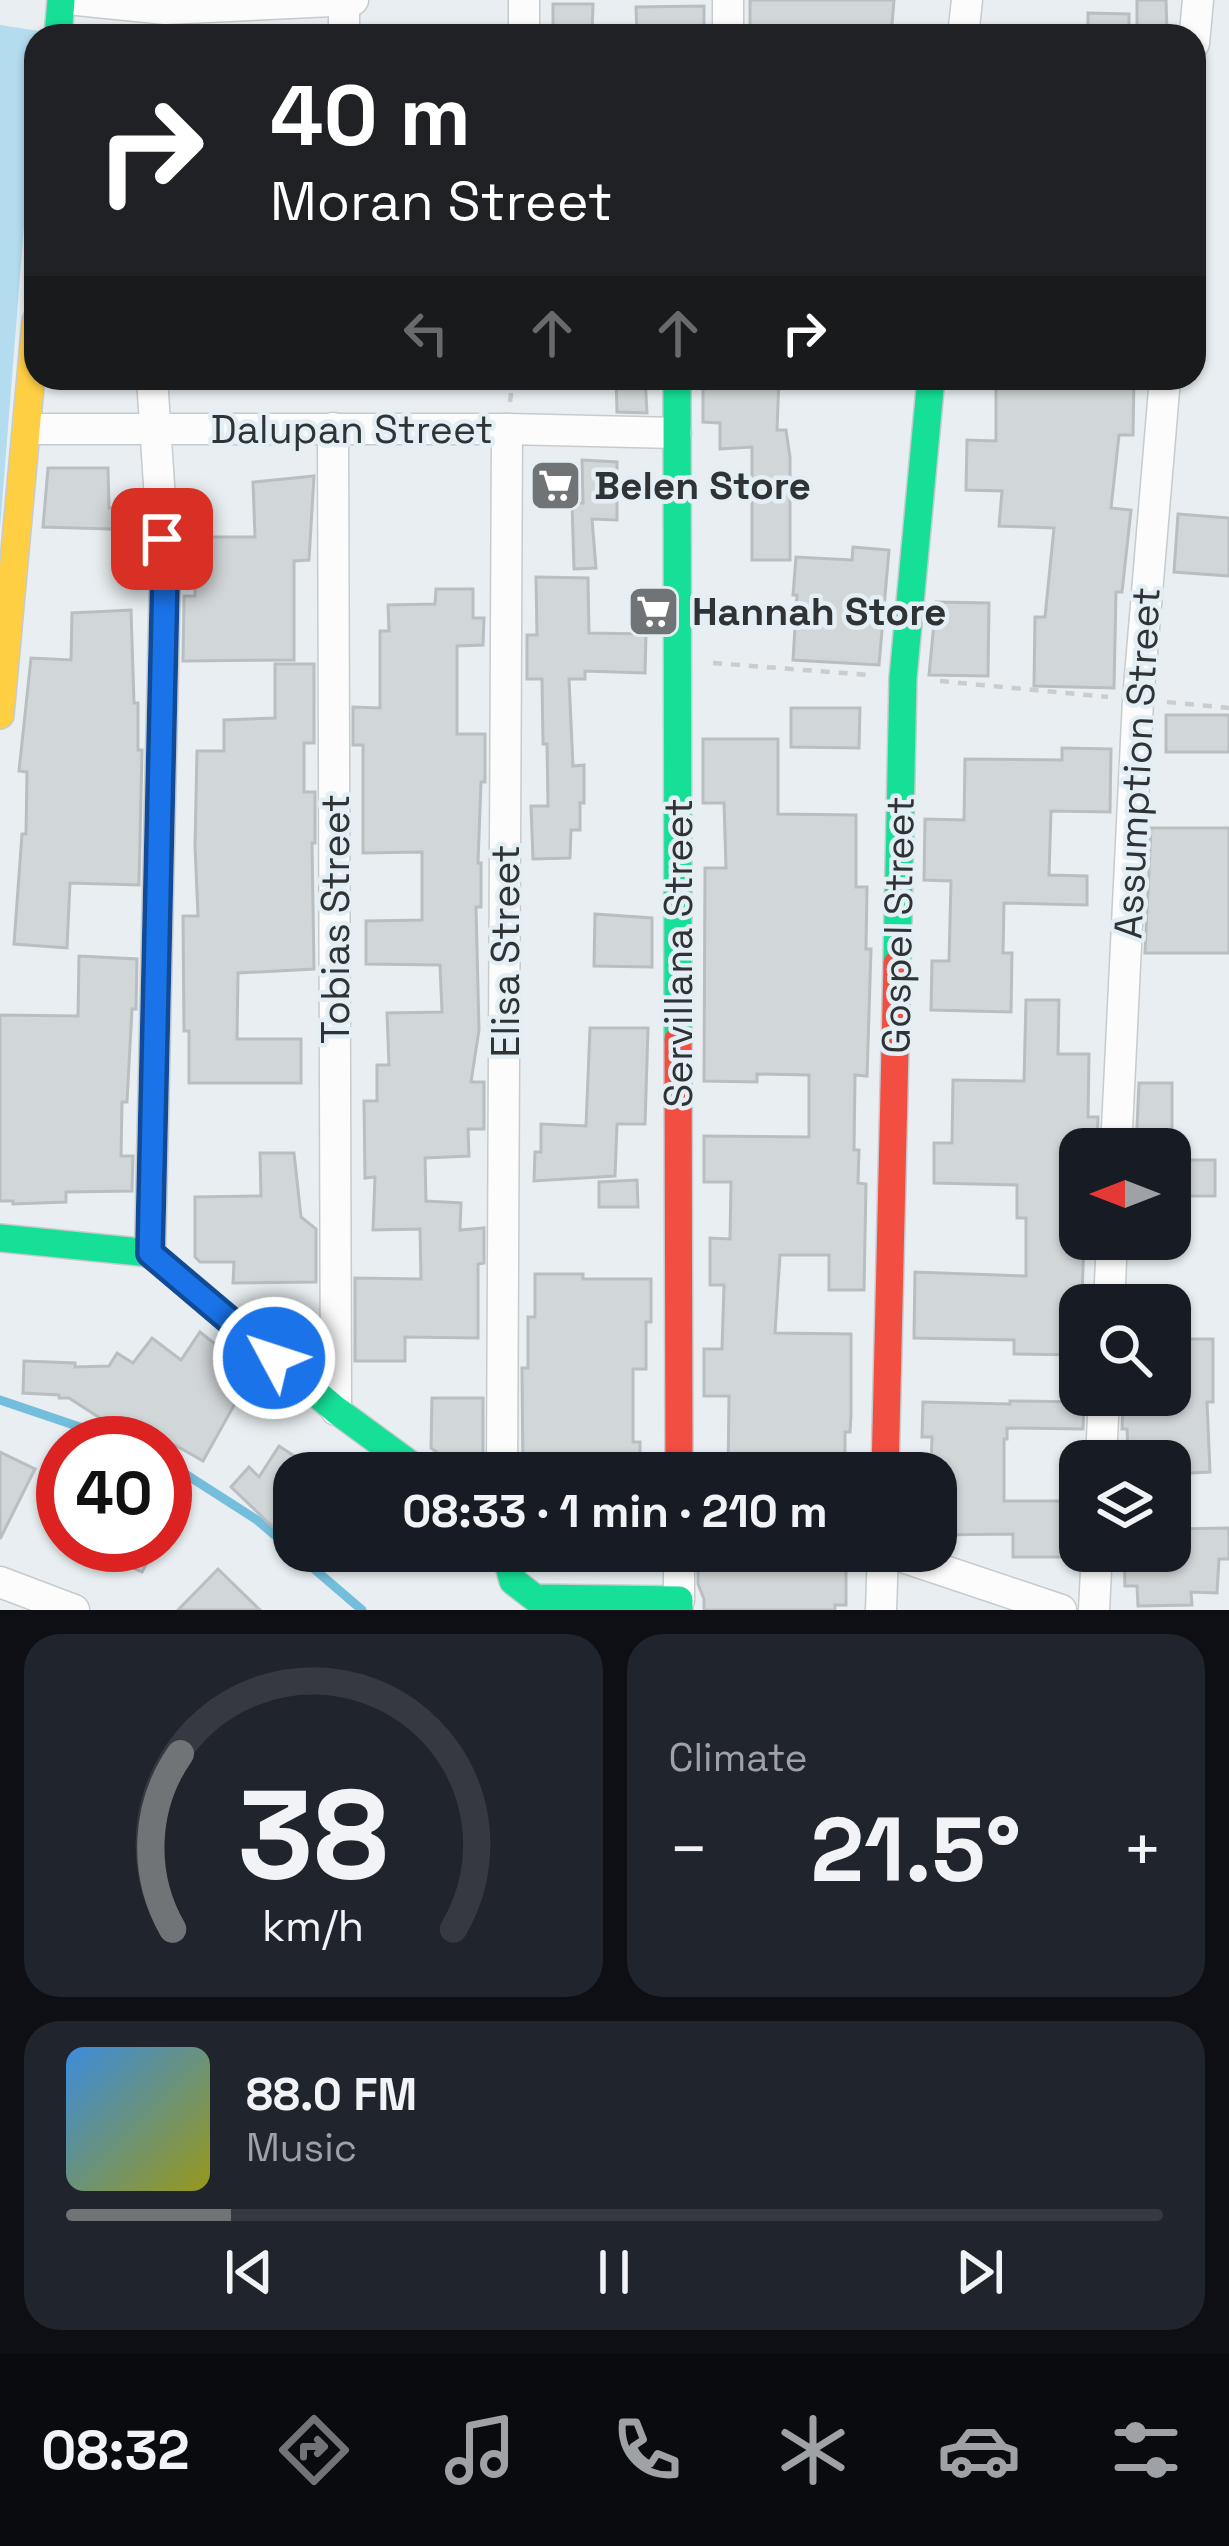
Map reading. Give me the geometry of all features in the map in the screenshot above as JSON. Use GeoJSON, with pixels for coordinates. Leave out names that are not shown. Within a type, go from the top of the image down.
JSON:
{"type":"FeatureCollection","features":[{"type":"Feature","properties":{"kind":"street"},"geometry":{"type":"LineString","coordinates":[[76,0],[165,22],[348,0]]}},
{"type":"Feature","properties":{"kind":"street"},"geometry":{"type":"LineString","coordinates":[[0,715],[31,390]]}},
{"type":"Feature","properties":{"kind":"street"},"geometry":{"type":"LineString","coordinates":[[150,1253],[165,576],[152,390]]}},
{"type":"Feature","properties":{"kind":"street","name":"Servillana Street"},"geometry":{"type":"LineString","coordinates":[[677,390],[679,1452]]}},
{"type":"Feature","properties":{"kind":"street","name":"Gospel Street"},"geometry":{"type":"LineString","coordinates":[[885,1452],[903,678],[931,390]]}},
{"type":"Feature","properties":{"kind":"street","name":"Assumption Street"},"geometry":{"type":"LineString","coordinates":[[1117,1128],[1138,700],[1164,390]]}},
{"type":"Feature","properties":{"kind":"street","name":"Tobias Street"},"geometry":{"type":"LineString","coordinates":[[333,428],[337,1410]]}},
{"type":"Feature","properties":{"kind":"street","name":"Dalupan Street"},"geometry":{"type":"LineString","coordinates":[[28,429],[507,429],[676,434]]}},
{"type":"Feature","properties":{"kind":"street","name":"Elisa Street"},"geometry":{"type":"LineString","coordinates":[[502,1452],[507,429]]}},
{"type":"Feature","properties":{"kind":"street"},"geometry":{"type":"LineString","coordinates":[[0,1238],[150,1253],[394,1452]]}},
{"type":"Feature","properties":{"kind":"street"},"geometry":{"type":"LineString","coordinates":[[511,1572],[513,1581],[535,1598],[679,1605],[679,1572]]}},
{"type":"Feature","properties":{"kind":"street"},"geometry":{"type":"LineString","coordinates":[[881,1610],[883,1572]]}},
{"type":"Feature","properties":{"kind":"street"},"geometry":{"type":"LineString","coordinates":[[947,1572],[1060,1610]]}},
{"type":"Feature","properties":{"kind":"street"},"geometry":{"type":"LineString","coordinates":[[1094,1610],[1096,1572]]}},
{"type":"Feature","properties":{"kind":"street"},"geometry":{"type":"LineString","coordinates":[[0,1582],[74,1610]]}},
{"type":"Feature","properties":{"kind":"path"},"geometry":{"type":"LineString","coordinates":[[677,661],[1229,707]]}},
{"type":"Feature","properties":{"kind":"shaded area"},"geometry":{"type":"Polygon","coordinates":[[[0,25],[24,29],[24,226],[0,529],[0,25]]]}},
{"type":"Feature","properties":{"kind":"building"},"geometry":{"type":"Polygon","coordinates":[[[750,0],[894,0],[892,24],[750,24],[750,0]]]}},
{"type":"Feature","properties":{"kind":"building"},"geometry":{"type":"Polygon","coordinates":[[[1137,0],[1166,0],[1167,24],[1137,24],[1137,0]]]}},
{"type":"Feature","properties":{"kind":"building"},"geometry":{"type":"Polygon","coordinates":[[[553,4],[593,4],[592,24],[553,24],[553,4]]]}},
{"type":"Feature","properties":{"kind":"building"},"geometry":{"type":"Polygon","coordinates":[[[704,6],[704,24],[637,24],[636,7],[704,6]]]}},
{"type":"Feature","properties":{"kind":"building"},"geometry":{"type":"Polygon","coordinates":[[[1088,13],[1129,14],[1129,24],[1088,24],[1088,13]]]}},
{"type":"Feature","properties":{"kind":"building"},"geometry":{"type":"Polygon","coordinates":[[[616,390],[646,390],[647,413],[617,412],[616,390]]]}},
{"type":"Feature","properties":{"kind":"building"},"geometry":{"type":"Polygon","coordinates":[[[703,390],[779,390],[777,430],[786,430],[790,457],[790,560],[752,560],[752,447],[720,449],[720,423],[703,422],[703,390]]]}},
{"type":"Feature","properties":{"kind":"building"},"geometry":{"type":"Polygon","coordinates":[[[996,390],[1134,390],[1133,435],[1119,435],[1111,508],[1131,510],[1122,592],[1116,592],[1114,688],[1034,686],[1035,617],[1045,617],[1054,528],[999,526],[1002,491],[966,490],[967,440],[996,441],[996,390]]]}},
{"type":"Feature","properties":{"kind":"building"},"geometry":{"type":"Polygon","coordinates":[[[582,460],[617,462],[617,520],[592,519],[596,568],[574,569],[572,503],[583,503],[582,460]]]}},
{"type":"Feature","properties":{"kind":"building"},"geometry":{"type":"Polygon","coordinates":[[[48,468],[108,468],[109,508],[141,507],[142,530],[43,527],[48,468]]]}},
{"type":"Feature","properties":{"kind":"building"},"geometry":{"type":"Polygon","coordinates":[[[314,476],[309,560],[294,561],[294,660],[183,661],[184,596],[195,596],[195,537],[255,537],[253,482],[314,476]]]}},
{"type":"Feature","properties":{"kind":"building"},"geometry":{"type":"Polygon","coordinates":[[[1178,514],[1229,518],[1229,576],[1174,572],[1178,514]]]}},
{"type":"Feature","properties":{"kind":"building"},"geometry":{"type":"Polygon","coordinates":[[[853,547],[889,550],[879,665],[793,660],[796,557],[852,560],[853,547]]]}},
{"type":"Feature","properties":{"kind":"building"},"geometry":{"type":"Polygon","coordinates":[[[536,577],[588,578],[589,633],[646,634],[645,673],[585,671],[585,679],[569,679],[573,766],[584,765],[580,830],[571,830],[570,858],[533,859],[531,806],[548,806],[542,679],[527,679],[527,635],[537,635],[536,577]]]}},
{"type":"Feature","properties":{"kind":"building"},"geometry":{"type":"Polygon","coordinates":[[[436,589],[473,589],[473,618],[484,618],[483,645],[457,646],[457,734],[485,734],[478,863],[481,907],[476,907],[479,1030],[471,1082],[484,1082],[484,1129],[468,1129],[469,1156],[425,1158],[426,1201],[461,1203],[460,1230],[484,1228],[484,1263],[478,1264],[478,1338],[405,1337],[405,1361],[355,1361],[355,1278],[421,1279],[420,1229],[373,1230],[375,1177],[365,1178],[364,1101],[377,1101],[377,1065],[389,1065],[387,1013],[442,1012],[440,965],[366,964],[366,921],[422,920],[422,852],[363,853],[363,745],[353,745],[353,707],[380,708],[380,631],[389,631],[388,605],[435,604],[436,589]]]}},
{"type":"Feature","properties":{"kind":"building"},"geometry":{"type":"Polygon","coordinates":[[[936,602],[989,603],[988,676],[929,675],[936,602]]]}},
{"type":"Feature","properties":{"kind":"building"},"geometry":{"type":"Polygon","coordinates":[[[131,610],[134,703],[138,703],[138,750],[142,750],[139,885],[70,883],[67,948],[14,944],[22,834],[26,834],[27,772],[19,771],[31,658],[71,660],[72,613],[131,610]]]}},
{"type":"Feature","properties":{"kind":"building"},"geometry":{"type":"Polygon","coordinates":[[[275,664],[314,664],[314,743],[304,743],[304,792],[315,792],[314,969],[238,973],[237,1039],[301,1039],[301,1083],[189,1083],[183,916],[198,916],[197,751],[224,751],[224,720],[275,718],[275,664]]]}},
{"type":"Feature","properties":{"kind":"building"},"geometry":{"type":"Polygon","coordinates":[[[791,708],[860,708],[859,748],[791,747],[791,708]]]}},
{"type":"Feature","properties":{"kind":"building"},"geometry":{"type":"Polygon","coordinates":[[[1166,715],[1229,715],[1229,752],[1166,752],[1166,715]]]}},
{"type":"Feature","properties":{"kind":"building"},"geometry":{"type":"Polygon","coordinates":[[[703,739],[778,739],[778,814],[856,815],[856,887],[867,887],[866,949],[871,949],[867,1076],[855,1075],[854,1150],[859,1150],[858,1183],[866,1184],[864,1290],[829,1290],[829,1255],[780,1255],[775,1333],[851,1334],[851,1416],[845,1452],[728,1452],[729,1396],[704,1396],[704,1349],[722,1349],[724,1285],[710,1285],[710,1238],[730,1239],[731,1182],[704,1182],[704,1136],[809,1137],[809,1075],[757,1074],[757,1082],[704,1081],[705,868],[726,868],[724,803],[703,803],[703,739]]]}},
{"type":"Feature","properties":{"kind":"building"},"geometry":{"type":"Polygon","coordinates":[[[1062,748],[1111,749],[1110,812],[1051,811],[1049,875],[1087,876],[1087,905],[1004,903],[1003,953],[1012,953],[1011,1012],[931,1010],[932,961],[949,961],[951,881],[924,880],[925,819],[964,820],[965,759],[1062,760],[1062,748]]]}},
{"type":"Feature","properties":{"kind":"building"},"geometry":{"type":"Polygon","coordinates":[[[1151,828],[1229,828],[1229,953],[1145,953],[1151,828]]]}},
{"type":"Feature","properties":{"kind":"building"},"geometry":{"type":"Polygon","coordinates":[[[595,914],[652,918],[652,967],[594,966],[595,914]]]}},
{"type":"Feature","properties":{"kind":"building"},"geometry":{"type":"Polygon","coordinates":[[[79,956],[137,959],[127,1102],[122,1102],[121,1156],[133,1156],[132,1191],[66,1192],[66,1202],[0,1201],[0,1015],[78,1016],[79,956]]]}},
{"type":"Feature","properties":{"kind":"building"},"geometry":{"type":"Polygon","coordinates":[[[1026,1000],[1059,1000],[1058,1054],[1089,1054],[1088,1117],[1098,1117],[1098,1128],[1059,1128],[1059,1260],[1083,1260],[1082,1284],[1059,1284],[1059,1355],[1014,1354],[1014,1340],[914,1338],[915,1272],[1026,1276],[1026,1218],[1017,1218],[1017,1185],[934,1183],[934,1143],[952,1143],[953,1080],[1024,1081],[1026,1000]]]}},
{"type":"Feature","properties":{"kind":"building"},"geometry":{"type":"Polygon","coordinates":[[[590,1028],[648,1028],[645,1124],[617,1124],[615,1176],[534,1181],[541,1124],[586,1126],[590,1028]]]}},
{"type":"Feature","properties":{"kind":"building"},"geometry":{"type":"Polygon","coordinates":[[[1139,1083],[1172,1083],[1172,1128],[1137,1128],[1139,1083]]]}},
{"type":"Feature","properties":{"kind":"building"},"geometry":{"type":"Polygon","coordinates":[[[260,1153],[294,1153],[301,1217],[316,1229],[316,1282],[233,1283],[234,1262],[200,1262],[195,1257],[195,1197],[261,1196],[260,1153]]]}},
{"type":"Feature","properties":{"kind":"building"},"geometry":{"type":"Polygon","coordinates":[[[1191,1160],[1215,1160],[1215,1196],[1191,1196],[1191,1160]]]}},
{"type":"Feature","properties":{"kind":"building"},"geometry":{"type":"Polygon","coordinates":[[[637,1180],[638,1207],[599,1207],[599,1182],[637,1180]]]}},
{"type":"Feature","properties":{"kind":"building"},"geometry":{"type":"Polygon","coordinates":[[[535,1274],[651,1279],[646,1369],[633,1369],[633,1442],[640,1442],[640,1452],[523,1452],[522,1368],[528,1368],[528,1317],[535,1317],[535,1274]]]}},
{"type":"Feature","properties":{"kind":"building"},"geometry":{"type":"Polygon","coordinates":[[[200,1332],[264,1383],[247,1405],[238,1398],[203,1461],[192,1455],[192,1416],[97,1416],[69,1398],[23,1393],[24,1361],[109,1366],[117,1353],[133,1363],[152,1338],[181,1360],[200,1332]]]}},
{"type":"Feature","properties":{"kind":"building"},"geometry":{"type":"Polygon","coordinates":[[[1191,1339],[1213,1339],[1213,1402],[1207,1402],[1210,1472],[1191,1473],[1191,1440],[1127,1440],[1127,1429],[1122,1429],[1122,1416],[1191,1416],[1191,1339]]]}},
{"type":"Feature","properties":{"kind":"building"},"geometry":{"type":"Polygon","coordinates":[[[432,1398],[483,1398],[483,1452],[431,1448],[432,1398]]]}},
{"type":"Feature","properties":{"kind":"building"},"geometry":{"type":"Polygon","coordinates":[[[923,1402],[1059,1402],[1059,1416],[1083,1416],[1083,1429],[1007,1428],[1004,1439],[1004,1501],[1059,1501],[1059,1557],[1013,1557],[1013,1534],[957,1535],[957,1452],[932,1452],[932,1437],[922,1437],[923,1402]]]}},
{"type":"Feature","properties":{"kind":"building"},"geometry":{"type":"Polygon","coordinates":[[[0,1452],[35,1469],[0,1539],[0,1452]]]}},
{"type":"Feature","properties":{"kind":"building"},"geometry":{"type":"Polygon","coordinates":[[[273,1455],[273,1527],[231,1487],[249,1467],[259,1477],[273,1455]]]}},
{"type":"Feature","properties":{"kind":"building"},"geometry":{"type":"Polygon","coordinates":[[[1229,1528],[1229,1559],[1219,1559],[1217,1593],[1191,1592],[1192,1605],[1138,1606],[1137,1586],[1125,1586],[1125,1572],[1191,1572],[1191,1529],[1229,1528]]]}},
{"type":"Feature","properties":{"kind":"building"},"geometry":{"type":"Polygon","coordinates":[[[218,1569],[260,1610],[178,1610],[218,1569]]]}},
{"type":"Feature","properties":{"kind":"building"},"geometry":{"type":"Polygon","coordinates":[[[698,1572],[846,1572],[846,1605],[835,1605],[835,1610],[704,1610],[698,1572]]]}},
{"type":"Feature","properties":{"kind":"waterway"},"geometry":{"type":"LineString","coordinates":[[0,1400],[47,1416]]}},
{"type":"Feature","properties":{"kind":"waterway"},"geometry":{"type":"LineString","coordinates":[[192,1478],[257,1520],[362,1610]]}},
{"type":"Feature","properties":{"kind":"traffic: fast"},"geometry":{"type":"LineString","coordinates":[[59,24],[61,0]]}},
{"type":"Feature","properties":{"kind":"traffic: fast"},"geometry":{"type":"LineString","coordinates":[[677,390],[678,1040]]}},
{"type":"Feature","properties":{"kind":"traffic: fast"},"geometry":{"type":"LineString","coordinates":[[897,964],[903,678],[930,390]]}},
{"type":"Feature","properties":{"kind":"traffic: fast"},"geometry":{"type":"LineString","coordinates":[[0,1238],[150,1253],[336,1410],[393,1452]]}},
{"type":"Feature","properties":{"kind":"traffic: fast"},"geometry":{"type":"LineString","coordinates":[[511,1572],[513,1581],[535,1598],[679,1600],[679,1610]]}},
{"type":"Feature","properties":{"kind":"traffic: slow"},"geometry":{"type":"LineString","coordinates":[[0,715],[30,390]]}},
{"type":"Feature","properties":{"kind":"traffic: jam"},"geometry":{"type":"LineString","coordinates":[[885,1452],[897,964]]}},
{"type":"Feature","properties":{"kind":"traffic: jam"},"geometry":{"type":"LineString","coordinates":[[678,1040],[679,1452]]}},
{"type":"Feature","properties":{"kind":"place","name":"Belen Store"},"geometry":{"type":"Point","coordinates":[555,485]}},
{"type":"Feature","properties":{"kind":"place","name":"Hannah Store"},"geometry":{"type":"Point","coordinates":[653,611]}},
{"type":"Feature","properties":{"kind":"route"},"geometry":{"type":"LineString","coordinates":[[162,539],[165,576],[150,1253],[274,1358]]}}]}
